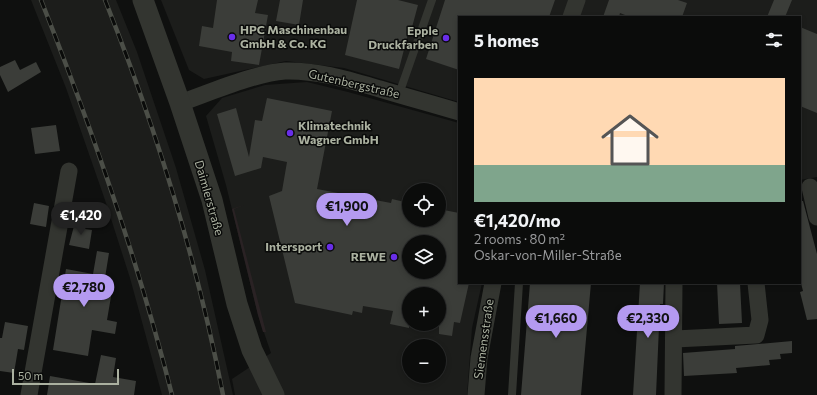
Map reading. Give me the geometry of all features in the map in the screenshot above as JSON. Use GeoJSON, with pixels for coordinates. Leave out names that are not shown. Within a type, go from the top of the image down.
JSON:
{"type":"FeatureCollection","features":[{"type":"Feature","properties":{"kind":"street","name":"Daimlerstraße"},"geometry":{"type":"LineString","coordinates":[[143,0],[212,200],[239,310],[252,350],[274,395]]}},
{"type":"Feature","properties":{"kind":"street"},"geometry":{"type":"LineString","coordinates":[[571,16],[577,0]]}},
{"type":"Feature","properties":{"kind":"street","name":"Gutenbergstraße"},"geometry":{"type":"LineString","coordinates":[[180,104],[261,76],[284,72],[328,75],[458,112]]}},
{"type":"Feature","properties":{"kind":"street"},"geometry":{"type":"LineString","coordinates":[[30,395],[69,171]]}},
{"type":"Feature","properties":{"kind":"street"},"geometry":{"type":"LineString","coordinates":[[809,187],[817,218]]}},
{"type":"Feature","properties":{"kind":"street","name":"Siemensstraße"},"geometry":{"type":"LineString","coordinates":[[476,395],[479,358],[493,284]]}},
{"type":"Feature","properties":{"kind":"street"},"geometry":{"type":"LineString","coordinates":[[673,395],[675,339],[674,284]]}},
{"type":"Feature","properties":{"kind":"street"},"geometry":{"type":"LineString","coordinates":[[675,339],[756,335],[760,320],[756,284]]}},
{"type":"Feature","properties":{"kind":"lane"},"geometry":{"type":"LineString","coordinates":[[399,94],[432,0]]}},
{"type":"Feature","properties":{"kind":"lane"},"geometry":{"type":"LineString","coordinates":[[512,395],[519,284]]}},
{"type":"Feature","properties":{"kind":"shaded area"},"geometry":{"type":"Polygon","coordinates":[[[31,0],[116,0],[137,52],[176,168],[205,270],[233,395],[162,395],[130,278],[105,200],[66,88],[31,0]]]}},
{"type":"Feature","properties":{"kind":"shaded area"},"geometry":{"type":"Polygon","coordinates":[[[161,0],[817,0],[817,177],[801,180],[801,16],[458,16],[458,102],[344,68],[286,61],[204,79],[189,70],[161,0]]]}},
{"type":"Feature","properties":{"kind":"shaded area"},"geometry":{"type":"Polygon","coordinates":[[[307,82],[458,123],[458,284],[482,284],[472,328],[467,395],[235,395],[232,379],[271,353],[258,315],[226,185],[206,116],[222,98],[265,85],[307,82]]]}},
{"type":"Feature","properties":{"kind":"shaded area"},"geometry":{"type":"Polygon","coordinates":[[[244,205],[234,209],[266,332],[263,332],[258,315],[232,209],[244,205]]]}},
{"type":"Feature","properties":{"kind":"building","name":"HPC Maschinenbau GmbH & Co. KG"},"geometry":{"type":"Polygon","coordinates":[[[217,0],[258,0],[255,13],[268,15],[259,65],[231,61],[232,52],[199,46],[202,26],[213,28],[217,0]]]}},
{"type":"Feature","properties":{"kind":"building"},"geometry":{"type":"Polygon","coordinates":[[[280,0],[303,0],[299,25],[276,21],[280,0]]]}},
{"type":"Feature","properties":{"kind":"building"},"geometry":{"type":"Polygon","coordinates":[[[357,0],[398,0],[418,5],[411,31],[409,30],[399,69],[345,55],[357,0]]]}},
{"type":"Feature","properties":{"kind":"building","name":"Epple Druckfarben"},"geometry":{"type":"Polygon","coordinates":[[[445,0],[555,0],[549,16],[458,16],[458,70],[426,59],[445,0]]]}},
{"type":"Feature","properties":{"kind":"building"},"geometry":{"type":"Polygon","coordinates":[[[609,0],[678,0],[687,3],[682,16],[628,16],[620,13],[619,16],[603,16],[609,0]]]}},
{"type":"Feature","properties":{"kind":"building"},"geometry":{"type":"Polygon","coordinates":[[[774,0],[792,0],[785,16],[767,16],[774,0]]]}},
{"type":"Feature","properties":{"kind":"building"},"geometry":{"type":"Polygon","coordinates":[[[801,27],[817,34],[817,113],[801,106],[801,27]]]}},
{"type":"Feature","properties":{"kind":"building"},"geometry":{"type":"Polygon","coordinates":[[[15,60],[20,70],[36,62],[41,72],[8,92],[0,75],[0,67],[15,60]]]}},
{"type":"Feature","properties":{"kind":"building"},"geometry":{"type":"Polygon","coordinates":[[[267,98],[332,111],[317,189],[391,203],[392,199],[402,201],[402,227],[446,227],[446,210],[458,213],[458,284],[469,284],[460,323],[454,322],[452,336],[439,334],[439,331],[446,331],[446,287],[402,287],[402,327],[390,324],[393,311],[363,306],[362,313],[353,311],[352,315],[295,303],[269,196],[282,191],[287,162],[263,157],[261,168],[235,176],[217,114],[236,108],[249,157],[255,120],[262,121],[267,98]]]}},
{"type":"Feature","properties":{"kind":"building"},"geometry":{"type":"Polygon","coordinates":[[[56,125],[60,151],[35,154],[31,128],[56,125]]]}},
{"type":"Feature","properties":{"kind":"building"},"geometry":{"type":"Polygon","coordinates":[[[801,201],[803,201],[817,254],[817,319],[807,320],[800,292],[803,291],[801,283],[801,201]]]}},
{"type":"Feature","properties":{"kind":"building"},"geometry":{"type":"Polygon","coordinates":[[[34,203],[49,206],[46,227],[30,224],[34,203]]]}},
{"type":"Feature","properties":{"kind":"building"},"geometry":{"type":"Polygon","coordinates":[[[75,222],[86,224],[85,229],[92,230],[89,249],[69,245],[75,222]]]}},
{"type":"Feature","properties":{"kind":"building"},"geometry":{"type":"Polygon","coordinates":[[[97,251],[109,253],[104,284],[113,285],[107,320],[117,322],[115,334],[92,330],[88,356],[53,350],[66,269],[93,274],[97,251]]]}},
{"type":"Feature","properties":{"kind":"building"},"geometry":{"type":"Polygon","coordinates":[[[530,284],[591,284],[581,395],[521,395],[530,284]]]}},
{"type":"Feature","properties":{"kind":"building"},"geometry":{"type":"Polygon","coordinates":[[[640,284],[664,284],[663,304],[660,304],[656,395],[633,395],[640,284]]]}},
{"type":"Feature","properties":{"kind":"building"},"geometry":{"type":"Polygon","coordinates":[[[717,284],[740,284],[742,323],[719,324],[717,284]]]}},
{"type":"Feature","properties":{"kind":"building"},"geometry":{"type":"Polygon","coordinates":[[[5,322],[28,326],[24,350],[18,349],[14,373],[0,371],[0,338],[2,338],[5,322]]]}},
{"type":"Feature","properties":{"kind":"building"},"geometry":{"type":"Polygon","coordinates":[[[792,341],[792,353],[780,354],[781,359],[769,360],[770,365],[736,368],[737,373],[684,376],[683,353],[735,349],[735,346],[792,341]]]}},
{"type":"Feature","properties":{"kind":"building"},"geometry":{"type":"Polygon","coordinates":[[[101,355],[116,358],[113,377],[136,381],[134,395],[47,395],[50,376],[95,384],[101,355]]]}},
{"type":"Feature","properties":{"kind":"railway"},"geometry":{"type":"LineString","coordinates":[[41,0],[113,195],[144,294],[172,395]]}},
{"type":"Feature","properties":{"kind":"railway"},"geometry":{"type":"LineString","coordinates":[[105,0],[124,48],[158,146],[188,244],[213,345],[223,395]]}},
{"type":"Feature","properties":{"kind":"place","name":"HPC Maschinenbau GmbH & Co. KG"},"geometry":{"type":"Point","coordinates":[232,37]}},
{"type":"Feature","properties":{"kind":"place","name":"Epple Druckfarben"},"geometry":{"type":"Point","coordinates":[446,38]}},
{"type":"Feature","properties":{"kind":"place","name":"Klimatechnik Wagner GmbH"},"geometry":{"type":"Point","coordinates":[290,133]}},
{"type":"Feature","properties":{"kind":"place","name":"Intersport"},"geometry":{"type":"Point","coordinates":[330,247]}},
{"type":"Feature","properties":{"kind":"place","name":"REWE"},"geometry":{"type":"Point","coordinates":[394,257]}}]}
